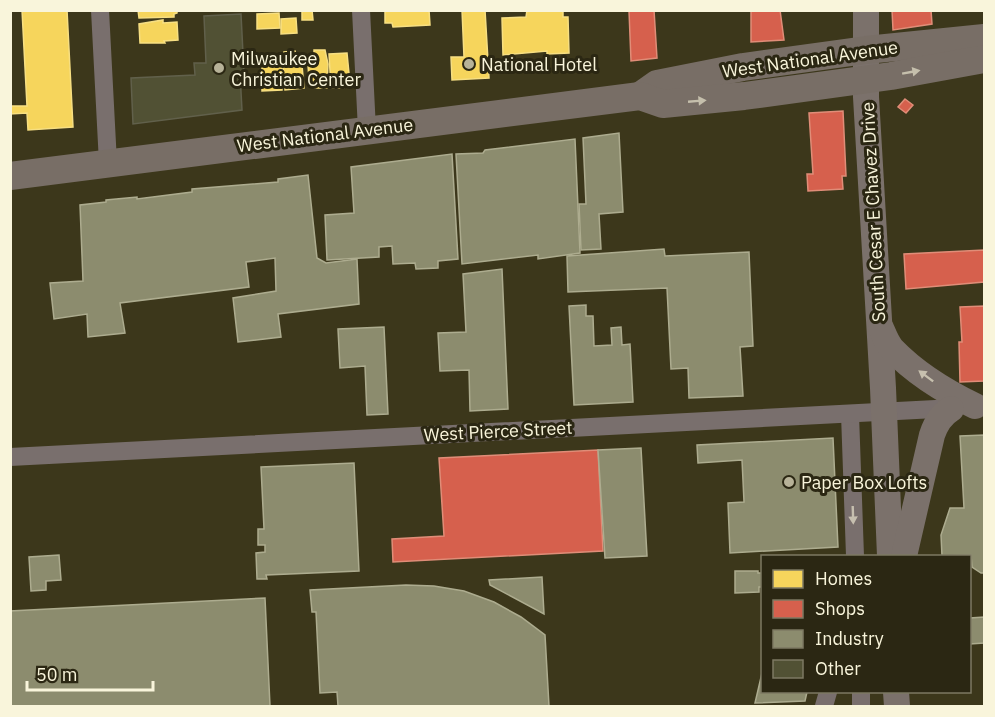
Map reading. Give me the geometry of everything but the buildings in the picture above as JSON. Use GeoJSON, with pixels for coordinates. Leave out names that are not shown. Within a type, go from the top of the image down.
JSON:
{"type":"FeatureCollection","features":[{"type":"Feature","properties":{"kind":"main road","name":"South Cesar E Chavez Drive"},"geometry":{"type":"LineString","coordinates":[[866,10],[866,79],[890,555]]}},
{"type":"Feature","properties":{"kind":"main road","name":"West National Avenue"},"geometry":{"type":"LineString","coordinates":[[10,176],[640,96],[663,104],[744,96],[866,79],[984,49]]}},
{"type":"Feature","properties":{"kind":"main road","name":"West National Avenue"},"geometry":{"type":"LineString","coordinates":[[640,96],[657,84],[743,67],[866,50],[984,49]]}},
{"type":"Feature","properties":{"kind":"main road"},"geometry":{"type":"LineString","coordinates":[[743,67],[744,96]]}},
{"type":"Feature","properties":{"kind":"main road"},"geometry":{"type":"LineString","coordinates":[[879,325],[891,348],[970,407]]}},
{"type":"Feature","properties":{"kind":"main road"},"geometry":{"type":"LineString","coordinates":[[904,555],[936,423],[944,413],[970,407]]}},
{"type":"Feature","properties":{"kind":"street"},"geometry":{"type":"LineString","coordinates":[[100,10],[108,163]]}},
{"type":"Feature","properties":{"kind":"street"},"geometry":{"type":"LineString","coordinates":[[361,10],[367,129]]}},
{"type":"Feature","properties":{"kind":"street","name":"West Pierce Street"},"geometry":{"type":"LineString","coordinates":[[10,457],[970,407]]}},
{"type":"Feature","properties":{"kind":"street"},"geometry":{"type":"LineString","coordinates":[[850,414],[855,555]]}},
{"type":"Feature","properties":{"kind":"place","name":"National Hotel"},"geometry":{"type":"Point","coordinates":[469,64]}},
{"type":"Feature","properties":{"kind":"place","name":"Milwaukee Christian Center"},"geometry":{"type":"Point","coordinates":[219,68]}},
{"type":"Feature","properties":{"kind":"place","name":"Paper Box Lofts"},"geometry":{"type":"Point","coordinates":[789,482]}}]}
